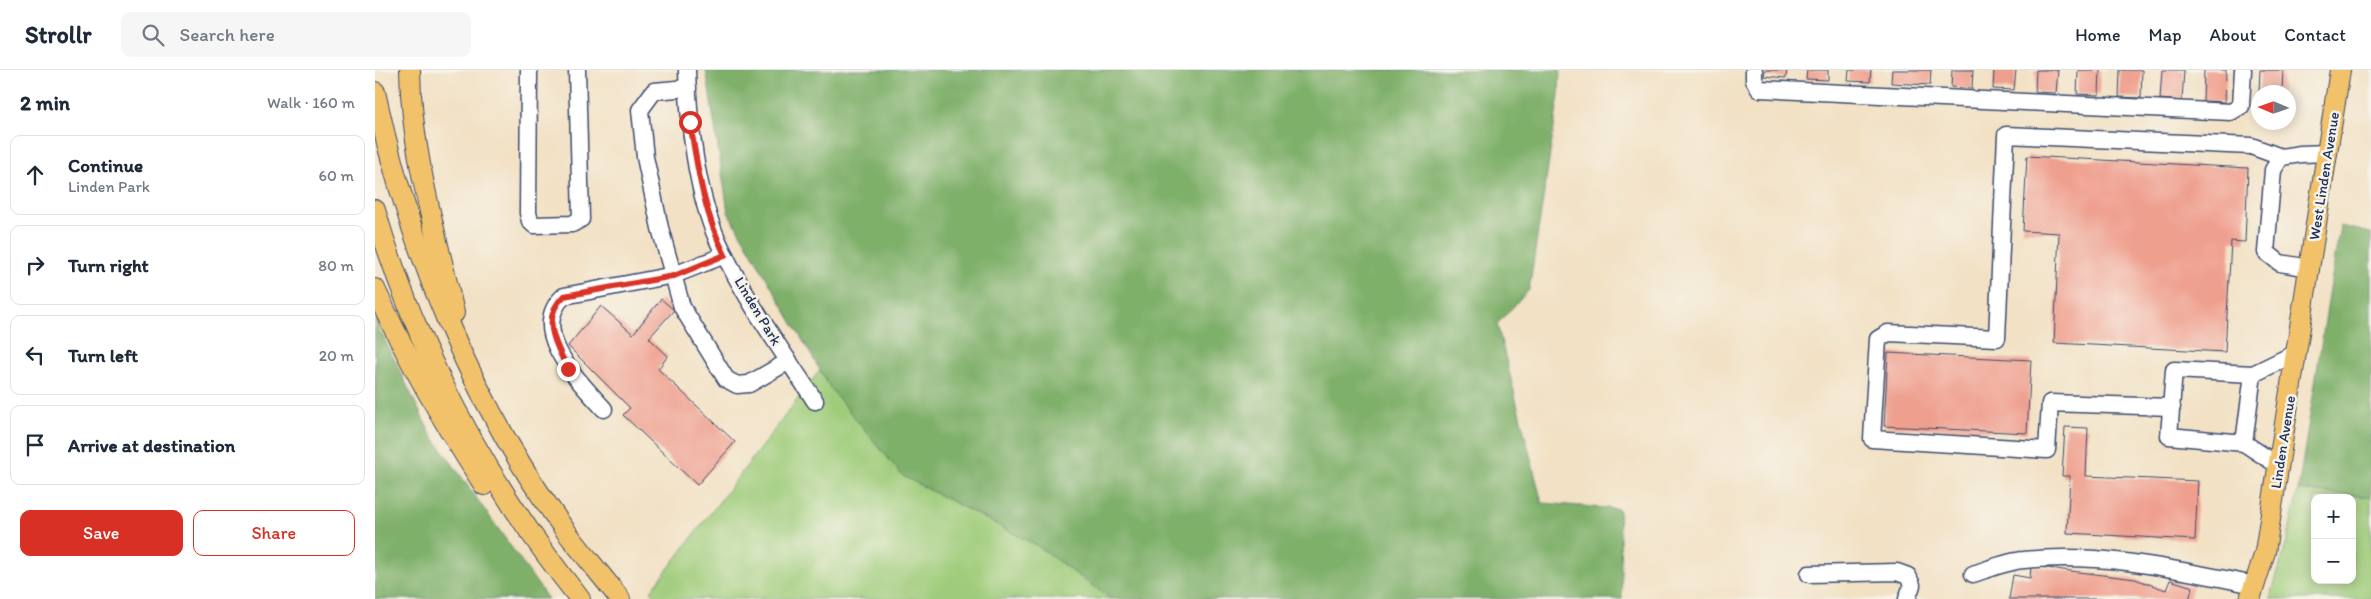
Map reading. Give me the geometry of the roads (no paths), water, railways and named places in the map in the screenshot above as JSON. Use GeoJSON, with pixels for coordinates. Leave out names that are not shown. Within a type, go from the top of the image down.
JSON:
{"type":"FeatureCollection","features":[{"type":"Feature","properties":{"kind":"main road"},"geometry":{"type":"LineString","coordinates":[[410,70],[411,106],[423,184],[463,354]]}},
{"type":"Feature","properties":{"kind":"main road","name":"West Linden Avenue"},"geometry":{"type":"LineString","coordinates":[[2309,275],[2340,70]]}},
{"type":"Feature","properties":{"kind":"main road"},"geometry":{"type":"LineString","coordinates":[[375,92],[386,144],[404,208],[433,288],[463,354],[483,395],[521,461],[568,532],[621,599]]}},
{"type":"Feature","properties":{"kind":"main road"},"geometry":{"type":"LineString","coordinates":[[375,210],[408,308],[446,391],[490,471],[551,562],[581,599]]}},
{"type":"Feature","properties":{"kind":"main road","name":"Linden Avenue"},"geometry":{"type":"LineString","coordinates":[[2252,592],[2265,552],[2309,275]]}},
{"type":"Feature","properties":{"kind":"main road"},"geometry":{"type":"LineString","coordinates":[[375,288],[395,333],[453,438],[499,509],[551,562]]}},
{"type":"Feature","properties":{"kind":"street"},"geometry":{"type":"LineString","coordinates":[[529,70],[528,213],[530,221],[534,226],[572,224],[581,219],[577,70]]}},
{"type":"Feature","properties":{"kind":"street","name":"Linden Park"},"geometry":{"type":"LineString","coordinates":[[687,70],[690,122],[698,172],[717,240],[748,298],[815,401]]}},
{"type":"Feature","properties":{"kind":"street"},"geometry":{"type":"LineString","coordinates":[[1754,70],[1754,80],[1759,89],[2231,112],[2241,106],[2243,70]]}},
{"type":"Feature","properties":{"kind":"street"},"geometry":{"type":"LineString","coordinates":[[688,88],[654,91],[640,110],[645,157],[660,228],[683,307],[726,379],[737,385],[749,384],[789,361]]}},
{"type":"Feature","properties":{"kind":"street"},"geometry":{"type":"LineString","coordinates":[[2171,408],[2050,403],[2047,450],[1872,439],[1878,339],[1888,333],[1997,338],[2006,135],[2251,146],[2281,158],[2301,154],[2327,153]]}},
{"type":"Feature","properties":{"kind":"street"},"geometry":{"type":"LineString","coordinates":[[2281,158],[2273,170],[2267,252],[2280,263],[2309,275]]}},
{"type":"Feature","properties":{"kind":"street"},"geometry":{"type":"LineString","coordinates":[[604,409],[568,369],[553,340],[551,316],[557,303],[564,296],[674,276],[725,255]]}},
{"type":"Feature","properties":{"kind":"street"},"geometry":{"type":"LineString","coordinates":[[2279,466],[2244,443],[2169,436],[2174,370],[2253,374],[2296,353]]}},
{"type":"Feature","properties":{"kind":"street"},"geometry":{"type":"LineString","coordinates":[[2244,443],[2253,374]]}},
{"type":"Feature","properties":{"kind":"street"},"geometry":{"type":"LineString","coordinates":[[1973,574],[2023,560],[2086,558],[2153,565],[2252,592]]}},
{"type":"Feature","properties":{"kind":"street"},"geometry":{"type":"LineString","coordinates":[[1809,574],[1897,572],[1909,576],[1912,585],[1907,599]]}}]}
